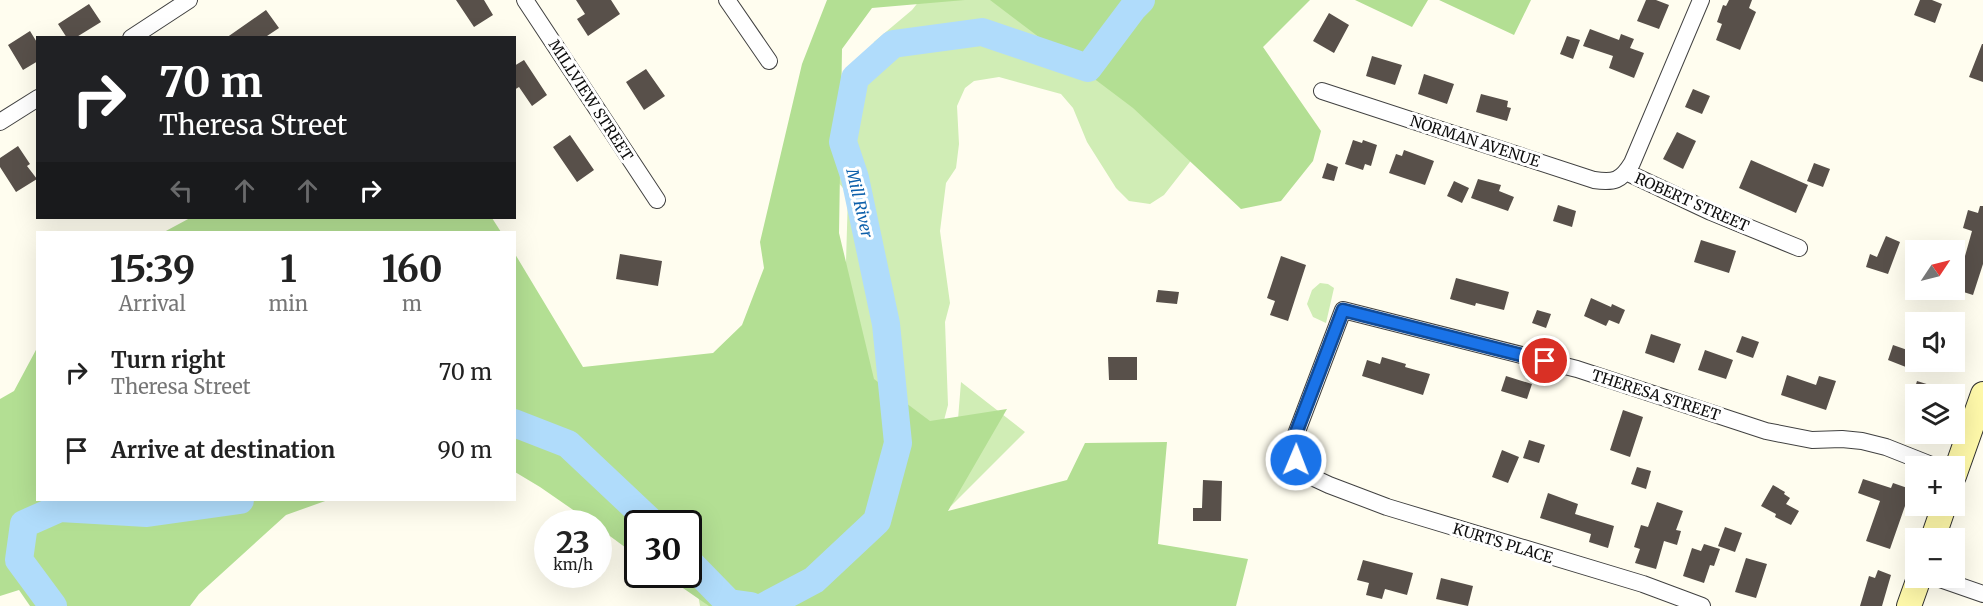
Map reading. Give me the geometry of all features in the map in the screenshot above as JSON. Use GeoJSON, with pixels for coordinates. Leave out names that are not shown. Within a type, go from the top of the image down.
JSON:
{"type":"FeatureCollection","features":[{"type":"Feature","properties":{"kind":"main road"},"geometry":{"type":"LineString","coordinates":[[1962,456],[1983,394]]}},
{"type":"Feature","properties":{"kind":"main road"},"geometry":{"type":"LineString","coordinates":[[1909,606],[1915,588]]}},
{"type":"Feature","properties":{"kind":"street"},"geometry":{"type":"LineString","coordinates":[[134,36],[189,0]]}},
{"type":"Feature","properties":{"kind":"street","name":"MILLVIEW STREET"},"geometry":{"type":"LineString","coordinates":[[525,0],[657,200]]}},
{"type":"Feature","properties":{"kind":"street"},"geometry":{"type":"LineString","coordinates":[[727,0],[769,61]]}},
{"type":"Feature","properties":{"kind":"street","name":"ROBERT STREET"},"geometry":{"type":"LineString","coordinates":[[1701,0],[1632,164],[1626,172],[1711,212],[1798,248]]}},
{"type":"Feature","properties":{"kind":"street","name":"NORMAN AVENUE"},"geometry":{"type":"LineString","coordinates":[[1322,91],[1594,180],[1608,182],[1619,178],[1626,172]]}},
{"type":"Feature","properties":{"kind":"street"},"geometry":{"type":"LineString","coordinates":[[0,122],[36,99]]}},
{"type":"Feature","properties":{"kind":"street","name":"THERESA STREET"},"geometry":{"type":"LineString","coordinates":[[1307,472],[1296,460],[1293,442],[1343,310],[1577,369],[1783,435],[1812,440],[1862,441],[1909,456]]}},
{"type":"Feature","properties":{"kind":"street","name":"KURTS PLACE"},"geometry":{"type":"LineString","coordinates":[[1307,472],[1329,485],[1387,507],[1642,584],[1702,606]]}},
{"type":"Feature","properties":{"kind":"street"},"geometry":{"type":"LineString","coordinates":[[1965,588],[1983,594]]}},
{"type":"Feature","properties":{"kind":"green space"},"geometry":{"type":"Polygon","coordinates":[[[827,0],[965,0],[872,8],[842,49],[839,233],[874,379],[930,421],[1007,409],[948,511],[1067,480],[1085,443],[1167,442],[1158,544],[1248,559],[1236,606],[709,606],[683,588],[702,588],[702,510],[624,510],[624,546],[612,538],[612,510],[573,510],[516,473],[516,256],[583,367],[713,353],[742,325],[764,268],[760,242],[802,64],[827,0]]]}},
{"type":"Feature","properties":{"kind":"green space"},"geometry":{"type":"Polygon","coordinates":[[[920,0],[1295,0],[1237,40],[1204,144],[1164,195],[1150,204],[1129,201],[1116,188],[1087,142],[1073,108],[1061,94],[999,77],[974,81],[965,88],[957,106],[959,144],[956,168],[946,183],[940,231],[950,303],[945,322],[948,405],[920,512],[829,606],[700,606],[697,588],[702,588],[702,546],[846,262],[848,194],[832,175],[832,128],[867,66],[874,42],[912,10],[920,0]]]}},
{"type":"Feature","properties":{"kind":"green space"},"geometry":{"type":"Polygon","coordinates":[[[990,0],[1310,0],[1263,47],[1321,131],[1313,161],[1281,201],[1241,209],[1133,108],[990,0]]]}},
{"type":"Feature","properties":{"kind":"green space"},"geometry":{"type":"Polygon","coordinates":[[[1355,0],[1428,0],[1412,27],[1355,0]]]}},
{"type":"Feature","properties":{"kind":"green space"},"geometry":{"type":"Polygon","coordinates":[[[1439,0],[1531,0],[1514,35],[1439,0]]]}},
{"type":"Feature","properties":{"kind":"green space"},"geometry":{"type":"Polygon","coordinates":[[[188,219],[493,219],[500,231],[166,231],[188,219]]]}},
{"type":"Feature","properties":{"kind":"green space"},"geometry":{"type":"Polygon","coordinates":[[[1320,283],[1334,288],[1326,323],[1313,317],[1307,304],[1312,290],[1320,283]]]}},
{"type":"Feature","properties":{"kind":"green space"},"geometry":{"type":"Polygon","coordinates":[[[36,350],[36,501],[325,501],[286,515],[199,594],[190,606],[30,606],[19,590],[0,596],[0,399],[14,391],[36,350]]]}},
{"type":"Feature","properties":{"kind":"green space"},"geometry":{"type":"Polygon","coordinates":[[[961,382],[1025,432],[951,506],[961,382]]]}},
{"type":"Feature","properties":{"kind":"building"},"geometry":{"type":"Polygon","coordinates":[[[456,0],[484,0],[493,15],[474,27],[456,0]]]}},
{"type":"Feature","properties":{"kind":"building"},"geometry":{"type":"Polygon","coordinates":[[[576,0],[611,0],[620,14],[588,36],[577,19],[585,14],[576,0]]]}},
{"type":"Feature","properties":{"kind":"building"},"geometry":{"type":"Polygon","coordinates":[[[1646,0],[1656,0],[1669,5],[1659,29],[1637,21],[1646,0]]]}},
{"type":"Feature","properties":{"kind":"building"},"geometry":{"type":"Polygon","coordinates":[[[1729,0],[1752,0],[1749,8],[1756,12],[1740,50],[1716,40],[1722,24],[1717,22],[1723,5],[1726,6],[1729,0]]]}},
{"type":"Feature","properties":{"kind":"building"},"geometry":{"type":"Polygon","coordinates":[[[1920,0],[1932,0],[1942,4],[1935,23],[1914,15],[1920,0]]]}},
{"type":"Feature","properties":{"kind":"building"},"geometry":{"type":"Polygon","coordinates":[[[89,4],[101,22],[78,36],[66,36],[58,24],[89,4]]]}},
{"type":"Feature","properties":{"kind":"building"},"geometry":{"type":"Polygon","coordinates":[[[266,10],[279,28],[267,36],[229,36],[266,10]]]}},
{"type":"Feature","properties":{"kind":"building"},"geometry":{"type":"Polygon","coordinates":[[[1329,13],[1349,25],[1334,53],[1313,41],[1329,13]]]}},
{"type":"Feature","properties":{"kind":"building"},"geometry":{"type":"Polygon","coordinates":[[[1590,29],[1619,40],[1621,34],[1634,39],[1630,48],[1644,53],[1634,78],[1609,68],[1613,56],[1583,46],[1590,29]]]}},
{"type":"Feature","properties":{"kind":"building"},"geometry":{"type":"Polygon","coordinates":[[[30,31],[36,41],[36,62],[23,70],[8,45],[30,31]]]}},
{"type":"Feature","properties":{"kind":"building"},"geometry":{"type":"Polygon","coordinates":[[[1567,36],[1580,40],[1573,59],[1560,54],[1567,36]]]}},
{"type":"Feature","properties":{"kind":"building"},"geometry":{"type":"Polygon","coordinates":[[[1983,44],[1983,82],[1969,77],[1983,44]]]}},
{"type":"Feature","properties":{"kind":"building"},"geometry":{"type":"Polygon","coordinates":[[[1372,56],[1402,65],[1395,85],[1366,76],[1372,56]]]}},
{"type":"Feature","properties":{"kind":"building"},"geometry":{"type":"Polygon","coordinates":[[[524,60],[547,95],[532,106],[519,87],[516,89],[516,65],[524,60]]]}},
{"type":"Feature","properties":{"kind":"building"},"geometry":{"type":"Polygon","coordinates":[[[646,69],[665,96],[644,110],[626,82],[646,69]]]}},
{"type":"Feature","properties":{"kind":"building"},"geometry":{"type":"Polygon","coordinates":[[[1424,74],[1454,84],[1447,104],[1418,94],[1424,74]]]}},
{"type":"Feature","properties":{"kind":"building"},"geometry":{"type":"Polygon","coordinates":[[[1693,89],[1710,96],[1702,114],[1685,107],[1693,89]]]}},
{"type":"Feature","properties":{"kind":"building"},"geometry":{"type":"Polygon","coordinates":[[[1481,94],[1508,101],[1507,107],[1511,108],[1507,121],[1476,112],[1481,94]]]}},
{"type":"Feature","properties":{"kind":"building"},"geometry":{"type":"Polygon","coordinates":[[[1677,132],[1696,141],[1683,169],[1663,159],[1677,132]]]}},
{"type":"Feature","properties":{"kind":"building"},"geometry":{"type":"Polygon","coordinates":[[[570,135],[594,170],[577,182],[553,147],[570,135]]]}},
{"type":"Feature","properties":{"kind":"building"},"geometry":{"type":"Polygon","coordinates":[[[1353,140],[1362,143],[1363,140],[1377,145],[1371,166],[1365,164],[1363,170],[1345,164],[1353,140]]]}},
{"type":"Feature","properties":{"kind":"building"},"geometry":{"type":"Polygon","coordinates":[[[18,146],[30,164],[27,166],[36,180],[16,192],[0,167],[0,158],[18,146]]]}},
{"type":"Feature","properties":{"kind":"building"},"geometry":{"type":"Polygon","coordinates":[[[1404,150],[1434,161],[1425,185],[1389,173],[1396,154],[1402,156],[1404,150]]]}},
{"type":"Feature","properties":{"kind":"building"},"geometry":{"type":"Polygon","coordinates":[[[1751,160],[1808,185],[1796,213],[1739,188],[1751,160]]]}},
{"type":"Feature","properties":{"kind":"building"},"geometry":{"type":"Polygon","coordinates":[[[1327,163],[1338,167],[1334,181],[1322,178],[1327,163]]]}},
{"type":"Feature","properties":{"kind":"building"},"geometry":{"type":"Polygon","coordinates":[[[1814,163],[1830,169],[1823,187],[1807,181],[1814,163]]]}},
{"type":"Feature","properties":{"kind":"building"},"geometry":{"type":"Polygon","coordinates":[[[1478,179],[1501,185],[1499,191],[1514,197],[1508,211],[1471,198],[1478,179]]]}},
{"type":"Feature","properties":{"kind":"building"},"geometry":{"type":"Polygon","coordinates":[[[1454,181],[1469,188],[1462,203],[1447,196],[1454,181]]]}},
{"type":"Feature","properties":{"kind":"building"},"geometry":{"type":"Polygon","coordinates":[[[1558,205],[1576,211],[1572,227],[1553,221],[1558,205]]]}},
{"type":"Feature","properties":{"kind":"building"},"geometry":{"type":"Polygon","coordinates":[[[1980,206],[1983,206],[1983,264],[1973,295],[1965,292],[1965,256],[1972,231],[1963,228],[1968,210],[1978,213],[1980,206]]]}},
{"type":"Feature","properties":{"kind":"building"},"geometry":{"type":"Polygon","coordinates":[[[1886,236],[1900,242],[1888,274],[1866,267],[1870,254],[1877,257],[1886,236]]]}},
{"type":"Feature","properties":{"kind":"building"},"geometry":{"type":"Polygon","coordinates":[[[1701,240],[1736,251],[1729,273],[1694,262],[1701,240]]]}},
{"type":"Feature","properties":{"kind":"building"},"geometry":{"type":"Polygon","coordinates":[[[620,254],[662,261],[658,286],[616,279],[620,254]]]}},
{"type":"Feature","properties":{"kind":"building"},"geometry":{"type":"Polygon","coordinates":[[[1281,256],[1306,265],[1288,321],[1270,315],[1275,301],[1267,298],[1281,256]]]}},
{"type":"Feature","properties":{"kind":"building"},"geometry":{"type":"Polygon","coordinates":[[[1456,278],[1509,292],[1504,310],[1476,303],[1475,306],[1450,299],[1456,278]]]}},
{"type":"Feature","properties":{"kind":"building"},"geometry":{"type":"Polygon","coordinates":[[[1158,290],[1179,292],[1177,304],[1156,302],[1158,290]]]}},
{"type":"Feature","properties":{"kind":"building"},"geometry":{"type":"Polygon","coordinates":[[[1591,298],[1611,307],[1612,304],[1625,310],[1619,324],[1609,320],[1606,326],[1584,316],[1591,298]]]}},
{"type":"Feature","properties":{"kind":"building"},"geometry":{"type":"Polygon","coordinates":[[[1537,310],[1551,314],[1546,328],[1532,323],[1537,310]]]}},
{"type":"Feature","properties":{"kind":"building"},"geometry":{"type":"Polygon","coordinates":[[[1651,334],[1681,344],[1674,363],[1645,353],[1651,334]]]}},
{"type":"Feature","properties":{"kind":"building"},"geometry":{"type":"Polygon","coordinates":[[[1742,336],[1759,342],[1753,358],[1736,352],[1742,336]]]}},
{"type":"Feature","properties":{"kind":"building"},"geometry":{"type":"Polygon","coordinates":[[[1893,345],[1905,349],[1905,367],[1888,360],[1893,345]]]}},
{"type":"Feature","properties":{"kind":"building"},"geometry":{"type":"Polygon","coordinates":[[[1705,350],[1733,360],[1726,379],[1698,370],[1705,350]]]}},
{"type":"Feature","properties":{"kind":"building"},"geometry":{"type":"Polygon","coordinates":[[[1108,357],[1137,357],[1137,380],[1109,380],[1108,357]]]}},
{"type":"Feature","properties":{"kind":"building"},"geometry":{"type":"Polygon","coordinates":[[[1382,357],[1430,374],[1423,395],[1362,376],[1367,360],[1380,364],[1382,357]]]}},
{"type":"Feature","properties":{"kind":"building"},"geometry":{"type":"Polygon","coordinates":[[[1787,375],[1816,385],[1819,376],[1836,381],[1826,410],[1781,395],[1787,375]]]}},
{"type":"Feature","properties":{"kind":"building"},"geometry":{"type":"Polygon","coordinates":[[[1506,376],[1532,384],[1527,399],[1501,391],[1506,376]]]}},
{"type":"Feature","properties":{"kind":"building"},"geometry":{"type":"Polygon","coordinates":[[[1623,410],[1643,417],[1630,457],[1610,450],[1623,410]]]}},
{"type":"Feature","properties":{"kind":"building"},"geometry":{"type":"Polygon","coordinates":[[[1529,440],[1545,445],[1539,463],[1523,458],[1529,440]]]}},
{"type":"Feature","properties":{"kind":"building"},"geometry":{"type":"Polygon","coordinates":[[[1502,450],[1519,457],[1508,483],[1492,477],[1502,450]]]}},
{"type":"Feature","properties":{"kind":"building"},"geometry":{"type":"Polygon","coordinates":[[[1637,467],[1651,471],[1646,489],[1631,484],[1637,467]]]}},
{"type":"Feature","properties":{"kind":"building"},"geometry":{"type":"Polygon","coordinates":[[[1863,479],[1891,488],[1893,483],[1905,487],[1905,506],[1890,549],[1866,541],[1880,501],[1858,493],[1863,479]]]}},
{"type":"Feature","properties":{"kind":"building"},"geometry":{"type":"Polygon","coordinates":[[[1203,480],[1222,481],[1221,521],[1193,521],[1193,508],[1202,508],[1203,480]]]}},
{"type":"Feature","properties":{"kind":"building"},"geometry":{"type":"Polygon","coordinates":[[[1773,485],[1790,498],[1786,504],[1799,511],[1791,525],[1775,517],[1776,514],[1761,506],[1773,485]]]}},
{"type":"Feature","properties":{"kind":"building"},"geometry":{"type":"Polygon","coordinates":[[[1548,493],[1578,504],[1575,514],[1614,526],[1608,548],[1589,542],[1591,534],[1540,518],[1548,493]]]}},
{"type":"Feature","properties":{"kind":"building"},"geometry":{"type":"Polygon","coordinates":[[[1657,502],[1683,511],[1676,530],[1681,531],[1677,545],[1664,541],[1656,569],[1635,563],[1640,549],[1634,547],[1641,525],[1648,527],[1657,502]]]}},
{"type":"Feature","properties":{"kind":"building"},"geometry":{"type":"Polygon","coordinates":[[[1725,527],[1742,533],[1735,552],[1718,546],[1725,527]]]}},
{"type":"Feature","properties":{"kind":"building"},"geometry":{"type":"Polygon","coordinates":[[[1704,544],[1720,549],[1714,566],[1710,565],[1704,583],[1683,576],[1692,548],[1701,551],[1704,544]]]}},
{"type":"Feature","properties":{"kind":"building"},"geometry":{"type":"Polygon","coordinates":[[[1746,558],[1767,564],[1756,598],[1735,592],[1746,558]]]}},
{"type":"Feature","properties":{"kind":"building"},"geometry":{"type":"Polygon","coordinates":[[[1363,560],[1413,573],[1407,595],[1385,589],[1382,599],[1366,595],[1369,583],[1357,580],[1363,560]]]}},
{"type":"Feature","properties":{"kind":"building"},"geometry":{"type":"Polygon","coordinates":[[[1878,570],[1891,575],[1882,606],[1860,606],[1869,576],[1875,578],[1878,570]]]}},
{"type":"Feature","properties":{"kind":"building"},"geometry":{"type":"Polygon","coordinates":[[[1441,578],[1473,586],[1468,606],[1436,599],[1441,578]]]}},
{"type":"Feature","properties":{"kind":"waterway","name":"Mill River"},"geometry":{"type":"LineString","coordinates":[[765,606],[814,580],[877,521],[898,443],[886,324],[855,178],[843,142],[855,78],[893,44],[982,32],[1088,68],[1141,0]]}},
{"type":"Feature","properties":{"kind":"waterway","name":"Mill River"},"geometry":{"type":"LineString","coordinates":[[516,424],[568,444],[638,510]]}},
{"type":"Feature","properties":{"kind":"waterway","name":"Mill River"},"geometry":{"type":"LineString","coordinates":[[53,606],[19,560],[24,524],[60,508],[147,513],[233,501]]}},
{"type":"Feature","properties":{"kind":"waterway","name":"Mill River"},"geometry":{"type":"LineString","coordinates":[[702,575],[729,603],[751,606]]}},
{"type":"Feature","properties":{"kind":"route"},"geometry":{"type":"LineString","coordinates":[[1296,460],[1293,442],[1343,310],[1545,361]]}}]}
